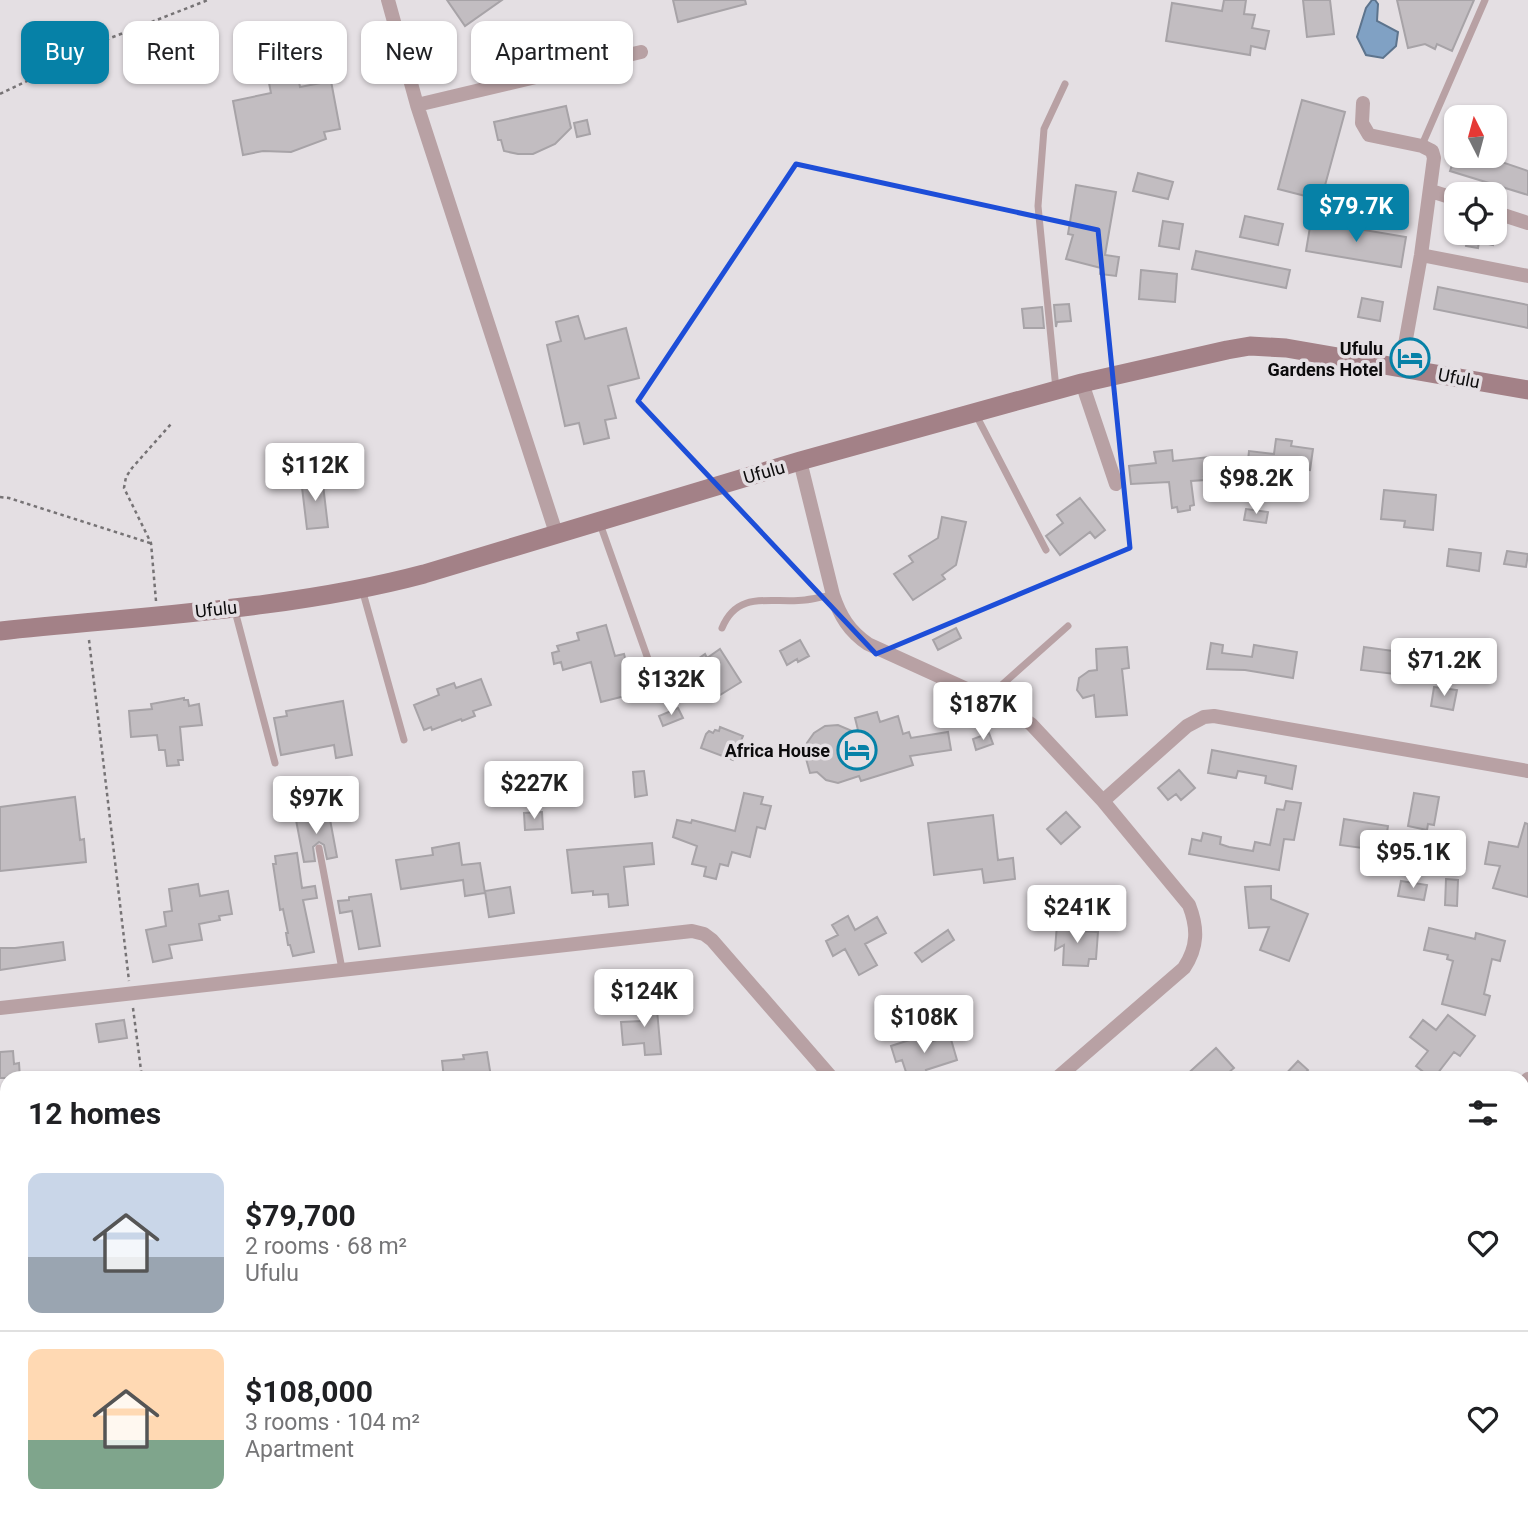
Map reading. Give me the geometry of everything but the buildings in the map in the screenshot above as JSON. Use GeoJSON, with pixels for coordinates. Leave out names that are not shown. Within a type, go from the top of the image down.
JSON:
{"type":"FeatureCollection","features":[{"type":"Feature","properties":{"kind":"street"},"geometry":{"type":"LineString","coordinates":[[388,0],[417,105],[556,533]]}},
{"type":"Feature","properties":{"kind":"street"},"geometry":{"type":"LineString","coordinates":[[417,105],[641,52]]}},
{"type":"Feature","properties":{"kind":"street"},"geometry":{"type":"LineString","coordinates":[[1363,103],[1362,123],[1369,135],[1422,146],[1433,154],[1431,191],[1401,367]]}},
{"type":"Feature","properties":{"kind":"street"},"geometry":{"type":"LineString","coordinates":[[1431,191],[1444,195]]}},
{"type":"Feature","properties":{"kind":"street"},"geometry":{"type":"LineString","coordinates":[[1507,216],[1528,223]]}},
{"type":"Feature","properties":{"kind":"street"},"geometry":{"type":"LineString","coordinates":[[1421,255],[1528,275]]}},
{"type":"Feature","properties":{"kind":"street","name":"Ufulu"},"geometry":{"type":"LineString","coordinates":[[0,631],[234,607],[362,589],[424,574],[598,520],[975,412],[1168,362],[1250,346],[1286,348],[1528,390]]}},
{"type":"Feature","properties":{"kind":"street"},"geometry":{"type":"LineString","coordinates":[[1082,383],[1116,484]]}},
{"type":"Feature","properties":{"kind":"street"},"geometry":{"type":"LineString","coordinates":[[800,461],[833,594],[844,621],[851,630],[868,644],[987,698],[1031,724],[1103,801],[1183,896],[1192,915],[1196,939],[1190,959],[1174,978],[1065,1071]]}},
{"type":"Feature","properties":{"kind":"street"},"geometry":{"type":"LineString","coordinates":[[1103,801],[1187,726],[1214,716],[1528,771]]}},
{"type":"Feature","properties":{"kind":"street"},"geometry":{"type":"LineString","coordinates":[[0,1008],[692,930],[712,940],[826,1071]]}},
{"type":"Feature","properties":{"kind":"lane"},"geometry":{"type":"LineString","coordinates":[[1422,146],[1485,0]]}},
{"type":"Feature","properties":{"kind":"lane"},"geometry":{"type":"LineString","coordinates":[[1056,390],[1038,206],[1044,129],[1065,84]]}},
{"type":"Feature","properties":{"kind":"lane"},"geometry":{"type":"LineString","coordinates":[[975,412],[1046,550]]}},
{"type":"Feature","properties":{"kind":"lane"},"geometry":{"type":"LineString","coordinates":[[598,520],[648,659]]}},
{"type":"Feature","properties":{"kind":"lane"},"geometry":{"type":"LineString","coordinates":[[362,589],[404,740]]}},
{"type":"Feature","properties":{"kind":"lane"},"geometry":{"type":"LineString","coordinates":[[722,628],[728,614],[745,603],[804,601],[833,594]]}},
{"type":"Feature","properties":{"kind":"lane"},"geometry":{"type":"LineString","coordinates":[[234,607],[275,763]]}},
{"type":"Feature","properties":{"kind":"lane"},"geometry":{"type":"LineString","coordinates":[[987,698],[1068,626]]}},
{"type":"Feature","properties":{"kind":"lane"},"geometry":{"type":"LineString","coordinates":[[319,848],[342,969]]}},
{"type":"Feature","properties":{"kind":"path"},"geometry":{"type":"LineString","coordinates":[[0,94],[66,62],[95,44],[208,0]]}},
{"type":"Feature","properties":{"kind":"path"},"geometry":{"type":"LineString","coordinates":[[157,615],[151,543],[124,488],[126,477],[172,424]]}},
{"type":"Feature","properties":{"kind":"path"},"geometry":{"type":"LineString","coordinates":[[0,497],[151,543]]}},
{"type":"Feature","properties":{"kind":"path"},"geometry":{"type":"LineString","coordinates":[[87,622],[141,1071]]}},
{"type":"Feature","properties":{"kind":"highlighted area"},"geometry":{"type":"Polygon","coordinates":[[[796,164],[1098,230],[1130,548],[876,654],[638,401],[796,164]]]}},
{"type":"Feature","properties":{"kind":"water"},"geometry":{"type":"Polygon","coordinates":[[[1372,0],[1378,4],[1377,21],[1398,32],[1396,46],[1383,58],[1366,55],[1357,37],[1366,8],[1372,0]]]}},
{"type":"Feature","properties":{"kind":"place","name":"Ufulu Gardens Hotel"},"geometry":{"type":"Point","coordinates":[1410,358]}},
{"type":"Feature","properties":{"kind":"place","name":"Africa House"},"geometry":{"type":"Point","coordinates":[857,750]}}]}
